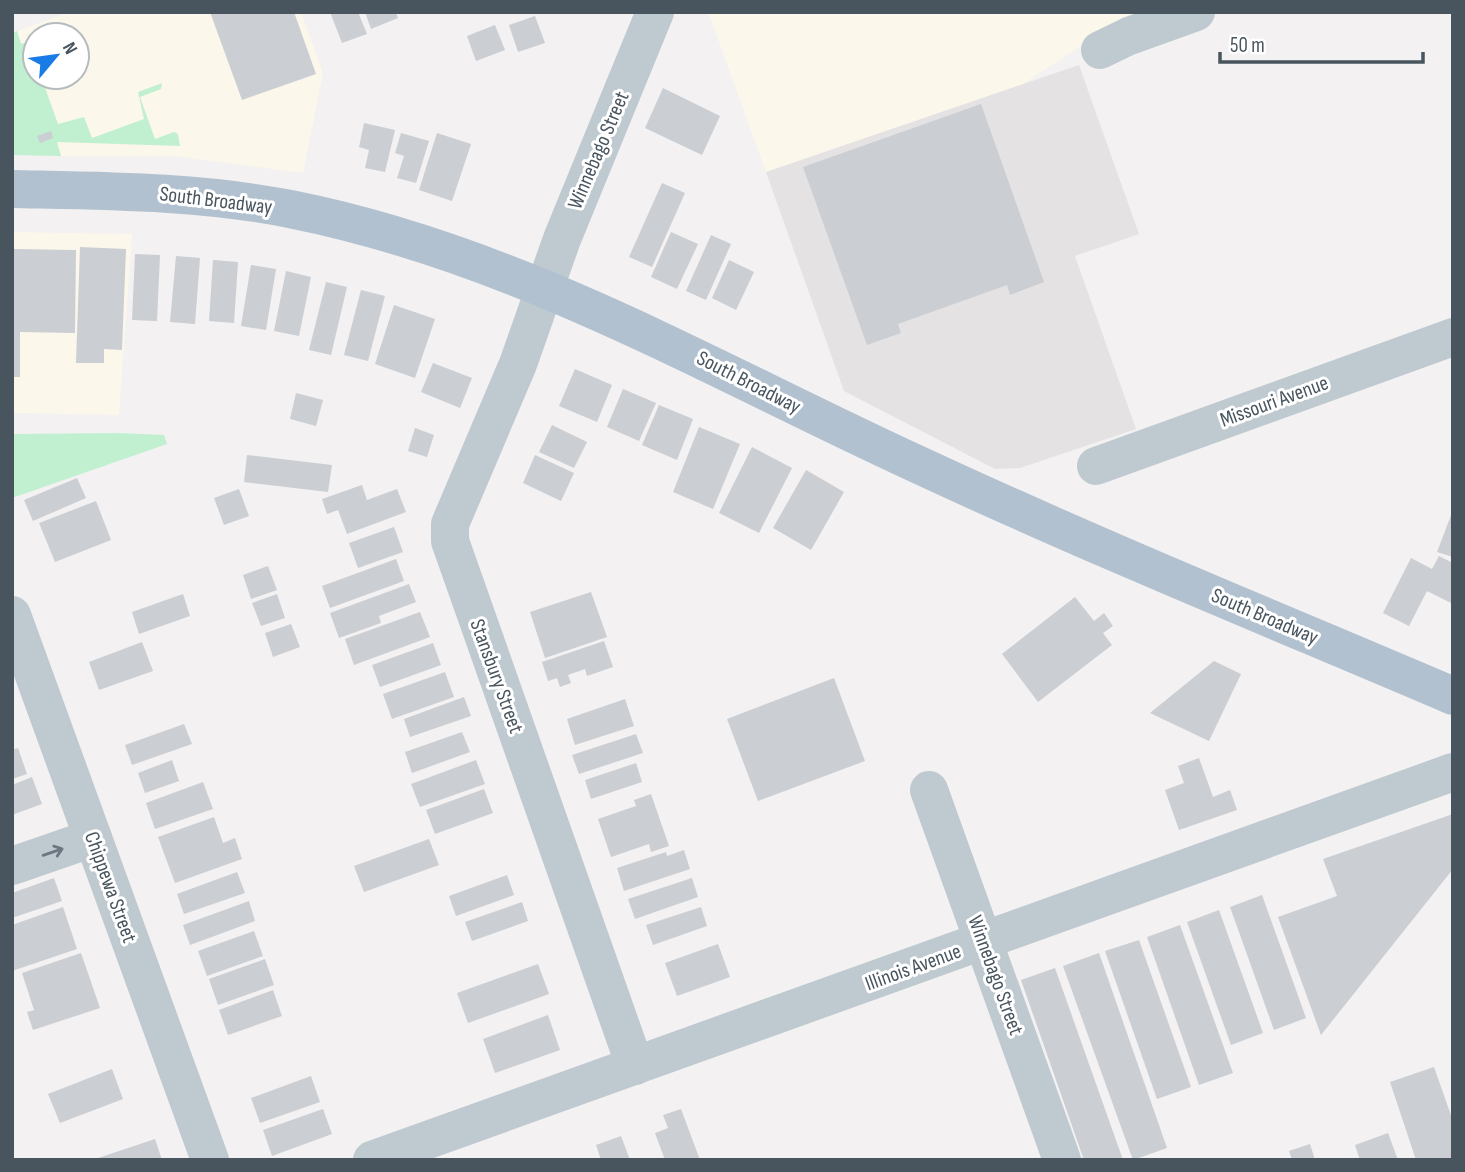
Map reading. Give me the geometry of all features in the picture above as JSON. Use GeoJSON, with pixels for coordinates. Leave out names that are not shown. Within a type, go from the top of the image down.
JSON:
{"type":"FeatureCollection","features":[{"type":"Feature","properties":{"kind":"main road","name":"South Broadway"},"geometry":{"type":"LineString","coordinates":[[12,189],[170,192],[287,208],[387,233],[546,290],[676,345],[845,430],[1007,506],[1453,696]]}},
{"type":"Feature","properties":{"kind":"street","name":"Winnebago Street"},"geometry":{"type":"LineString","coordinates":[[546,290],[562,239],[655,12]]}},
{"type":"Feature","properties":{"kind":"street"},"geometry":{"type":"LineString","coordinates":[[1100,50],[1129,36],[1196,12]]}},
{"type":"Feature","properties":{"kind":"street","name":"Stansbury Street"},"geometry":{"type":"LineString","coordinates":[[546,290],[450,524],[450,541],[635,1066]]}},
{"type":"Feature","properties":{"kind":"street","name":"Missouri Avenue"},"geometry":{"type":"LineString","coordinates":[[1096,466],[1453,337]]}},
{"type":"Feature","properties":{"kind":"street","name":"Chippewa Street"},"geometry":{"type":"LineString","coordinates":[[12,615],[210,1160]]}},
{"type":"Feature","properties":{"kind":"street","name":"Illinois Avenue"},"geometry":{"type":"LineString","coordinates":[[372,1160],[1453,772]]}},
{"type":"Feature","properties":{"kind":"street","name":"Winnebago Street"},"geometry":{"type":"LineString","coordinates":[[929,790],[1062,1160]]}},
{"type":"Feature","properties":{"kind":"street"},"geometry":{"type":"LineString","coordinates":[[12,866],[93,838]]}},
{"type":"Feature","properties":{"kind":"shaded area"},"geometry":{"type":"Polygon","coordinates":[[[69,12],[301,12],[323,73],[303,173],[174,156],[61,156],[38,91],[91,91],[91,21],[44,21],[69,12]]]}},
{"type":"Feature","properties":{"kind":"shaded area"},"geometry":{"type":"Polygon","coordinates":[[[704,12],[1152,12],[1108,28],[1020,86],[766,172],[709,14],[704,12]]]}},
{"type":"Feature","properties":{"kind":"shaded area"},"geometry":{"type":"Polygon","coordinates":[[[1079,65],[1139,234],[1075,256],[1136,429],[1020,468],[995,469],[844,391],[766,172],[1079,65]]]}},
{"type":"Feature","properties":{"kind":"shaded area"},"geometry":{"type":"Polygon","coordinates":[[[12,232],[132,234],[119,415],[12,413],[12,232]]]}},
{"type":"Feature","properties":{"kind":"green space"},"geometry":{"type":"Polygon","coordinates":[[[17,31],[21,44],[21,91],[46,91],[58,124],[84,117],[92,138],[144,119],[138,92],[162,83],[161,89],[140,97],[155,139],[174,132],[178,134],[180,146],[57,142],[61,156],[12,155],[12,33],[17,31]]]}},
{"type":"Feature","properties":{"kind":"green space"},"geometry":{"type":"Polygon","coordinates":[[[12,434],[164,435],[167,444],[12,498],[12,434]]]}},
{"type":"Feature","properties":{"kind":"building"},"geometry":{"type":"Polygon","coordinates":[[[210,12],[294,12],[316,74],[242,100],[210,12]]]}},
{"type":"Feature","properties":{"kind":"building"},"geometry":{"type":"Polygon","coordinates":[[[330,12],[358,12],[367,34],[342,43],[330,12]]]}},
{"type":"Feature","properties":{"kind":"building"},"geometry":{"type":"Polygon","coordinates":[[[365,12],[396,12],[398,18],[371,29],[365,12]]]}},
{"type":"Feature","properties":{"kind":"building"},"geometry":{"type":"Polygon","coordinates":[[[535,16],[545,43],[518,52],[509,25],[535,16]]]}},
{"type":"Feature","properties":{"kind":"building"},"geometry":{"type":"Polygon","coordinates":[[[495,25],[505,50],[476,61],[467,36],[495,25]]]}},
{"type":"Feature","properties":{"kind":"building"},"geometry":{"type":"Polygon","coordinates":[[[663,88],[720,116],[702,155],[645,128],[663,88]]]}},
{"type":"Feature","properties":{"kind":"building"},"geometry":{"type":"Polygon","coordinates":[[[981,104],[1044,282],[1010,295],[1007,285],[898,324],[901,333],[867,345],[803,167],[981,104]]]}},
{"type":"Feature","properties":{"kind":"building"},"geometry":{"type":"Polygon","coordinates":[[[364,123],[395,130],[385,172],[365,168],[369,150],[359,147],[364,123]]]}},
{"type":"Feature","properties":{"kind":"building"},"geometry":{"type":"Polygon","coordinates":[[[51,131],[53,138],[40,143],[37,136],[51,131]]]}},
{"type":"Feature","properties":{"kind":"building"},"geometry":{"type":"Polygon","coordinates":[[[401,133],[429,141],[416,183],[397,178],[404,156],[395,153],[401,133]]]}},
{"type":"Feature","properties":{"kind":"building"},"geometry":{"type":"Polygon","coordinates":[[[437,133],[471,144],[452,201],[419,190],[437,133]]]}},
{"type":"Feature","properties":{"kind":"building"},"geometry":{"type":"Polygon","coordinates":[[[662,183],[685,193],[652,267],[629,257],[662,183]]]}},
{"type":"Feature","properties":{"kind":"building"},"geometry":{"type":"Polygon","coordinates":[[[671,232],[698,244],[677,289],[651,277],[671,232]]]}},
{"type":"Feature","properties":{"kind":"building"},"geometry":{"type":"Polygon","coordinates":[[[711,235],[731,244],[706,300],[686,291],[711,235]]]}},
{"type":"Feature","properties":{"kind":"building"},"geometry":{"type":"Polygon","coordinates":[[[80,247],[126,249],[122,350],[104,349],[104,363],[76,363],[80,247]]]}},
{"type":"Feature","properties":{"kind":"building"},"geometry":{"type":"Polygon","coordinates":[[[12,249],[76,250],[75,333],[20,332],[20,377],[12,377],[12,249]]]}},
{"type":"Feature","properties":{"kind":"building"},"geometry":{"type":"Polygon","coordinates":[[[135,254],[160,255],[157,321],[132,320],[135,254]]]}},
{"type":"Feature","properties":{"kind":"building"},"geometry":{"type":"Polygon","coordinates":[[[176,256],[200,258],[195,324],[170,322],[176,256]]]}},
{"type":"Feature","properties":{"kind":"building"},"geometry":{"type":"Polygon","coordinates":[[[213,260],[238,262],[234,323],[209,321],[213,260]]]}},
{"type":"Feature","properties":{"kind":"building"},"geometry":{"type":"Polygon","coordinates":[[[729,260],[754,272],[736,310],[712,298],[729,260]]]}},
{"type":"Feature","properties":{"kind":"building"},"geometry":{"type":"Polygon","coordinates":[[[251,265],[276,269],[266,330],[241,326],[251,265]]]}},
{"type":"Feature","properties":{"kind":"building"},"geometry":{"type":"Polygon","coordinates":[[[286,271],[311,277],[299,336],[274,331],[286,271]]]}},
{"type":"Feature","properties":{"kind":"building"},"geometry":{"type":"Polygon","coordinates":[[[326,282],[347,287],[331,355],[309,350],[326,282]]]}},
{"type":"Feature","properties":{"kind":"building"},"geometry":{"type":"Polygon","coordinates":[[[361,290],[385,296],[368,361],[344,355],[361,290]]]}},
{"type":"Feature","properties":{"kind":"building"},"geometry":{"type":"Polygon","coordinates":[[[394,305],[435,319],[415,378],[375,364],[394,305]]]}},
{"type":"Feature","properties":{"kind":"building"},"geometry":{"type":"Polygon","coordinates":[[[433,363],[472,378],[460,408],[421,392],[433,363]]]}},
{"type":"Feature","properties":{"kind":"building"},"geometry":{"type":"Polygon","coordinates":[[[575,369],[612,385],[597,422],[559,406],[575,369]]]}},
{"type":"Feature","properties":{"kind":"building"},"geometry":{"type":"Polygon","coordinates":[[[623,389],[656,403],[639,441],[607,427],[623,389]]]}},
{"type":"Feature","properties":{"kind":"building"},"geometry":{"type":"Polygon","coordinates":[[[296,393],[323,400],[316,426],[290,419],[296,393]]]}},
{"type":"Feature","properties":{"kind":"building"},"geometry":{"type":"Polygon","coordinates":[[[659,405],[693,419],[677,460],[642,445],[659,405]]]}},
{"type":"Feature","properties":{"kind":"building"},"geometry":{"type":"Polygon","coordinates":[[[552,425],[587,442],[574,468],[539,452],[552,425]]]}},
{"type":"Feature","properties":{"kind":"building"},"geometry":{"type":"Polygon","coordinates":[[[699,427],[740,444],[713,509],[673,492],[699,427]]]}},
{"type":"Feature","properties":{"kind":"building"},"geometry":{"type":"Polygon","coordinates":[[[415,428],[434,435],[427,457],[408,451],[415,428]]]}},
{"type":"Feature","properties":{"kind":"building"},"geometry":{"type":"Polygon","coordinates":[[[752,447],[792,468],[759,533],[719,513],[752,447]]]}},
{"type":"Feature","properties":{"kind":"building"},"geometry":{"type":"Polygon","coordinates":[[[247,455],[332,465],[328,492],[244,482],[247,455]]]}},
{"type":"Feature","properties":{"kind":"building"},"geometry":{"type":"Polygon","coordinates":[[[535,455],[574,473],[561,501],[523,483],[535,455]]]}},
{"type":"Feature","properties":{"kind":"building"},"geometry":{"type":"Polygon","coordinates":[[[806,470],[844,492],[811,550],[773,528],[806,470]]]}},
{"type":"Feature","properties":{"kind":"building"},"geometry":{"type":"Polygon","coordinates":[[[77,478],[86,498],[33,521],[24,500],[77,478]]]}},
{"type":"Feature","properties":{"kind":"building"},"geometry":{"type":"Polygon","coordinates":[[[362,485],[367,500],[397,489],[406,512],[347,534],[338,510],[327,514],[322,499],[362,485]]]}},
{"type":"Feature","properties":{"kind":"building"},"geometry":{"type":"Polygon","coordinates":[[[239,489],[249,516],[224,525],[214,498],[239,489]]]}},
{"type":"Feature","properties":{"kind":"building"},"geometry":{"type":"Polygon","coordinates":[[[96,501],[111,540],[55,562],[39,523],[96,501]]]}},
{"type":"Feature","properties":{"kind":"building"},"geometry":{"type":"Polygon","coordinates":[[[1453,510],[1453,557],[1437,552],[1453,510]]]}},
{"type":"Feature","properties":{"kind":"building"},"geometry":{"type":"Polygon","coordinates":[[[394,527],[403,552],[358,568],[349,543],[394,527]]]}},
{"type":"Feature","properties":{"kind":"building"},"geometry":{"type":"Polygon","coordinates":[[[1439,556],[1453,563],[1453,604],[1427,591],[1409,626],[1383,613],[1411,558],[1432,569],[1439,556]]]}},
{"type":"Feature","properties":{"kind":"building"},"geometry":{"type":"Polygon","coordinates":[[[396,559],[404,581],[330,608],[322,586],[396,559]]]}},
{"type":"Feature","properties":{"kind":"building"},"geometry":{"type":"Polygon","coordinates":[[[268,566],[277,590],[251,599],[243,575],[268,566]]]}},
{"type":"Feature","properties":{"kind":"building"},"geometry":{"type":"Polygon","coordinates":[[[409,584],[416,602],[379,616],[381,623],[339,638],[330,613],[409,584]]]}},
{"type":"Feature","properties":{"kind":"building"},"geometry":{"type":"Polygon","coordinates":[[[591,592],[607,637],[545,658],[530,612],[591,592]]]}},
{"type":"Feature","properties":{"kind":"building"},"geometry":{"type":"Polygon","coordinates":[[[183,594],[190,616],[139,634],[132,612],[183,594]]]}},
{"type":"Feature","properties":{"kind":"building"},"geometry":{"type":"Polygon","coordinates":[[[277,594],[285,618],[261,626],[252,603],[277,594]]]}},
{"type":"Feature","properties":{"kind":"building"},"geometry":{"type":"Polygon","coordinates":[[[1075,597],[1094,621],[1104,613],[1113,626],[1103,633],[1112,645],[1038,702],[1002,654],[1075,597]]]}},
{"type":"Feature","properties":{"kind":"building"},"geometry":{"type":"Polygon","coordinates":[[[420,612],[430,637],[354,665],[345,639],[420,612]]]}},
{"type":"Feature","properties":{"kind":"building"},"geometry":{"type":"Polygon","coordinates":[[[291,624],[300,647],[273,657],[265,633],[291,624]]]}},
{"type":"Feature","properties":{"kind":"building"},"geometry":{"type":"Polygon","coordinates":[[[604,641],[613,667],[587,676],[585,669],[568,675],[571,683],[560,687],[557,678],[548,681],[542,662],[604,641]]]}},
{"type":"Feature","properties":{"kind":"building"},"geometry":{"type":"Polygon","coordinates":[[[142,642],[153,671],[99,690],[89,662],[142,642]]]}},
{"type":"Feature","properties":{"kind":"building"},"geometry":{"type":"Polygon","coordinates":[[[433,643],[441,665],[380,687],[372,665],[433,643]]]}},
{"type":"Feature","properties":{"kind":"building"},"geometry":{"type":"Polygon","coordinates":[[[1214,661],[1241,674],[1209,741],[1150,713],[1214,661]]]}},
{"type":"Feature","properties":{"kind":"building"},"geometry":{"type":"Polygon","coordinates":[[[445,672],[454,697],[392,719],[383,694],[445,672]]]}},
{"type":"Feature","properties":{"kind":"building"},"geometry":{"type":"Polygon","coordinates":[[[834,678],[865,761],[758,801],[727,719],[834,678]]]}},
{"type":"Feature","properties":{"kind":"building"},"geometry":{"type":"Polygon","coordinates":[[[464,697],[471,716],[410,737],[404,719],[464,697]]]}},
{"type":"Feature","properties":{"kind":"building"},"geometry":{"type":"Polygon","coordinates":[[[625,699],[634,726],[575,745],[567,719],[625,699]]]}},
{"type":"Feature","properties":{"kind":"building"},"geometry":{"type":"Polygon","coordinates":[[[184,724],[192,744],[132,765],[125,745],[184,724]]]}},
{"type":"Feature","properties":{"kind":"building"},"geometry":{"type":"Polygon","coordinates":[[[462,732],[470,752],[412,773],[405,752],[462,732]]]}},
{"type":"Feature","properties":{"kind":"building"},"geometry":{"type":"Polygon","coordinates":[[[636,734],[643,753],[579,774],[572,755],[636,734]]]}},
{"type":"Feature","properties":{"kind":"building"},"geometry":{"type":"Polygon","coordinates":[[[18,748],[27,774],[12,779],[12,750],[18,748]]]}},
{"type":"Feature","properties":{"kind":"building"},"geometry":{"type":"Polygon","coordinates":[[[1199,758],[1213,797],[1230,790],[1237,810],[1179,830],[1165,790],[1184,783],[1178,766],[1199,758]]]}},
{"type":"Feature","properties":{"kind":"building"},"geometry":{"type":"Polygon","coordinates":[[[172,760],[179,781],[145,793],[138,773],[172,760]]]}},
{"type":"Feature","properties":{"kind":"building"},"geometry":{"type":"Polygon","coordinates":[[[476,760],[485,784],[420,807],[411,784],[476,760]]]}},
{"type":"Feature","properties":{"kind":"building"},"geometry":{"type":"Polygon","coordinates":[[[636,763],[642,782],[591,799],[585,780],[636,763]]]}},
{"type":"Feature","properties":{"kind":"building"},"geometry":{"type":"Polygon","coordinates":[[[32,777],[42,804],[12,815],[12,785],[32,777]]]}},
{"type":"Feature","properties":{"kind":"building"},"geometry":{"type":"Polygon","coordinates":[[[203,782],[213,809],[155,829],[146,803],[203,782]]]}},
{"type":"Feature","properties":{"kind":"building"},"geometry":{"type":"Polygon","coordinates":[[[484,789],[493,813],[435,834],[426,810],[484,789]]]}},
{"type":"Feature","properties":{"kind":"building"},"geometry":{"type":"Polygon","coordinates":[[[651,794],[669,846],[651,852],[649,844],[611,857],[598,819],[636,806],[634,800],[651,794]]]}},
{"type":"Feature","properties":{"kind":"building"},"geometry":{"type":"Polygon","coordinates":[[[1453,814],[1453,869],[1321,1035],[1278,917],[1337,896],[1323,859],[1453,814]]]}},
{"type":"Feature","properties":{"kind":"building"},"geometry":{"type":"Polygon","coordinates":[[[214,817],[223,843],[235,838],[242,859],[175,883],[158,837],[214,817]]]}},
{"type":"Feature","properties":{"kind":"building"},"geometry":{"type":"Polygon","coordinates":[[[429,839],[439,865],[364,892],[354,866],[429,839]]]}},
{"type":"Feature","properties":{"kind":"building"},"geometry":{"type":"Polygon","coordinates":[[[684,850],[690,869],[624,891],[617,868],[666,852],[667,856],[684,850]]]}},
{"type":"Feature","properties":{"kind":"building"},"geometry":{"type":"Polygon","coordinates":[[[237,872],[245,893],[184,914],[177,894],[237,872]]]}},
{"type":"Feature","properties":{"kind":"building"},"geometry":{"type":"Polygon","coordinates":[[[507,875],[514,895],[456,916],[449,896],[507,875]]]}},
{"type":"Feature","properties":{"kind":"building"},"geometry":{"type":"Polygon","coordinates":[[[54,878],[62,901],[12,918],[12,893],[54,878]]]}},
{"type":"Feature","properties":{"kind":"building"},"geometry":{"type":"Polygon","coordinates":[[[692,878],[698,897],[635,919],[628,899],[692,878]]]}},
{"type":"Feature","properties":{"kind":"building"},"geometry":{"type":"Polygon","coordinates":[[[1262,895],[1306,1018],[1274,1030],[1230,907],[1262,895]]]}},
{"type":"Feature","properties":{"kind":"building"},"geometry":{"type":"Polygon","coordinates":[[[249,901],[255,921],[190,945],[183,925],[249,901]]]}},
{"type":"Feature","properties":{"kind":"building"},"geometry":{"type":"Polygon","coordinates":[[[522,902],[528,921],[472,941],[465,922],[522,902]]]}},
{"type":"Feature","properties":{"kind":"building"},"geometry":{"type":"Polygon","coordinates":[[[63,907],[77,949],[12,971],[12,925],[63,907]]]}},
{"type":"Feature","properties":{"kind":"building"},"geometry":{"type":"Polygon","coordinates":[[[701,907],[707,926],[653,945],[646,925],[701,907]]]}},
{"type":"Feature","properties":{"kind":"building"},"geometry":{"type":"Polygon","coordinates":[[[1219,910],[1263,1033],[1231,1045],[1187,922],[1219,910]]]}},
{"type":"Feature","properties":{"kind":"building"},"geometry":{"type":"Polygon","coordinates":[[[1180,925],[1233,1073],[1199,1085],[1147,937],[1180,925]]]}},
{"type":"Feature","properties":{"kind":"building"},"geometry":{"type":"Polygon","coordinates":[[[254,931],[263,956],[207,976],[198,951],[254,931]]]}},
{"type":"Feature","properties":{"kind":"building"},"geometry":{"type":"Polygon","coordinates":[[[1139,940],[1191,1087],[1157,1099],[1105,951],[1139,940]]]}},
{"type":"Feature","properties":{"kind":"building"},"geometry":{"type":"Polygon","coordinates":[[[718,944],[730,977],[677,996],[665,963],[718,944]]]}},
{"type":"Feature","properties":{"kind":"building"},"geometry":{"type":"Polygon","coordinates":[[[81,953],[100,1008],[33,1030],[27,1012],[34,1010],[22,973],[81,953]]]}},
{"type":"Feature","properties":{"kind":"building"},"geometry":{"type":"Polygon","coordinates":[[[1099,953],[1167,1148],[1133,1160],[1063,966],[1099,953]]]}},
{"type":"Feature","properties":{"kind":"building"},"geometry":{"type":"Polygon","coordinates":[[[265,959],[274,985],[218,1005],[209,979],[265,959]]]}},
{"type":"Feature","properties":{"kind":"building"},"geometry":{"type":"Polygon","coordinates":[[[538,964],[549,994],[468,1023],[457,993],[538,964]]]}},
{"type":"Feature","properties":{"kind":"building"},"geometry":{"type":"Polygon","coordinates":[[[1055,968],[1123,1160],[1084,1160],[1021,980],[1055,968]]]}},
{"type":"Feature","properties":{"kind":"building"},"geometry":{"type":"Polygon","coordinates":[[[273,990],[282,1016],[228,1035],[219,1010],[273,990]]]}},
{"type":"Feature","properties":{"kind":"building"},"geometry":{"type":"Polygon","coordinates":[[[548,1015],[560,1050],[495,1073],[483,1039],[548,1015]]]}},
{"type":"Feature","properties":{"kind":"building"},"geometry":{"type":"Polygon","coordinates":[[[1434,1067],[1453,1121],[1453,1160],[1416,1160],[1390,1082],[1434,1067]]]}},
{"type":"Feature","properties":{"kind":"building"},"geometry":{"type":"Polygon","coordinates":[[[112,1069],[123,1099],[60,1123],[48,1094],[112,1069]]]}},
{"type":"Feature","properties":{"kind":"building"},"geometry":{"type":"Polygon","coordinates":[[[311,1076],[320,1102],[260,1123],[251,1098],[311,1076]]]}},
{"type":"Feature","properties":{"kind":"building"},"geometry":{"type":"Polygon","coordinates":[[[323,1109],[332,1134],[272,1156],[263,1130],[323,1109]]]}},
{"type":"Feature","properties":{"kind":"building"},"geometry":{"type":"Polygon","coordinates":[[[681,1109],[700,1160],[665,1160],[655,1133],[668,1128],[663,1115],[681,1109]]]}},
{"type":"Feature","properties":{"kind":"building"},"geometry":{"type":"Polygon","coordinates":[[[1388,1133],[1398,1160],[1360,1160],[1355,1145],[1388,1133]]]}},
{"type":"Feature","properties":{"kind":"building"},"geometry":{"type":"Polygon","coordinates":[[[621,1136],[630,1160],[601,1160],[596,1145],[621,1136]]]}},
{"type":"Feature","properties":{"kind":"building"},"geometry":{"type":"Polygon","coordinates":[[[155,1139],[162,1160],[95,1160],[95,1159],[155,1139]]]}},
{"type":"Feature","properties":{"kind":"building"},"geometry":{"type":"Polygon","coordinates":[[[1310,1144],[1315,1160],[1292,1160],[1289,1151],[1310,1144]]]}}]}
